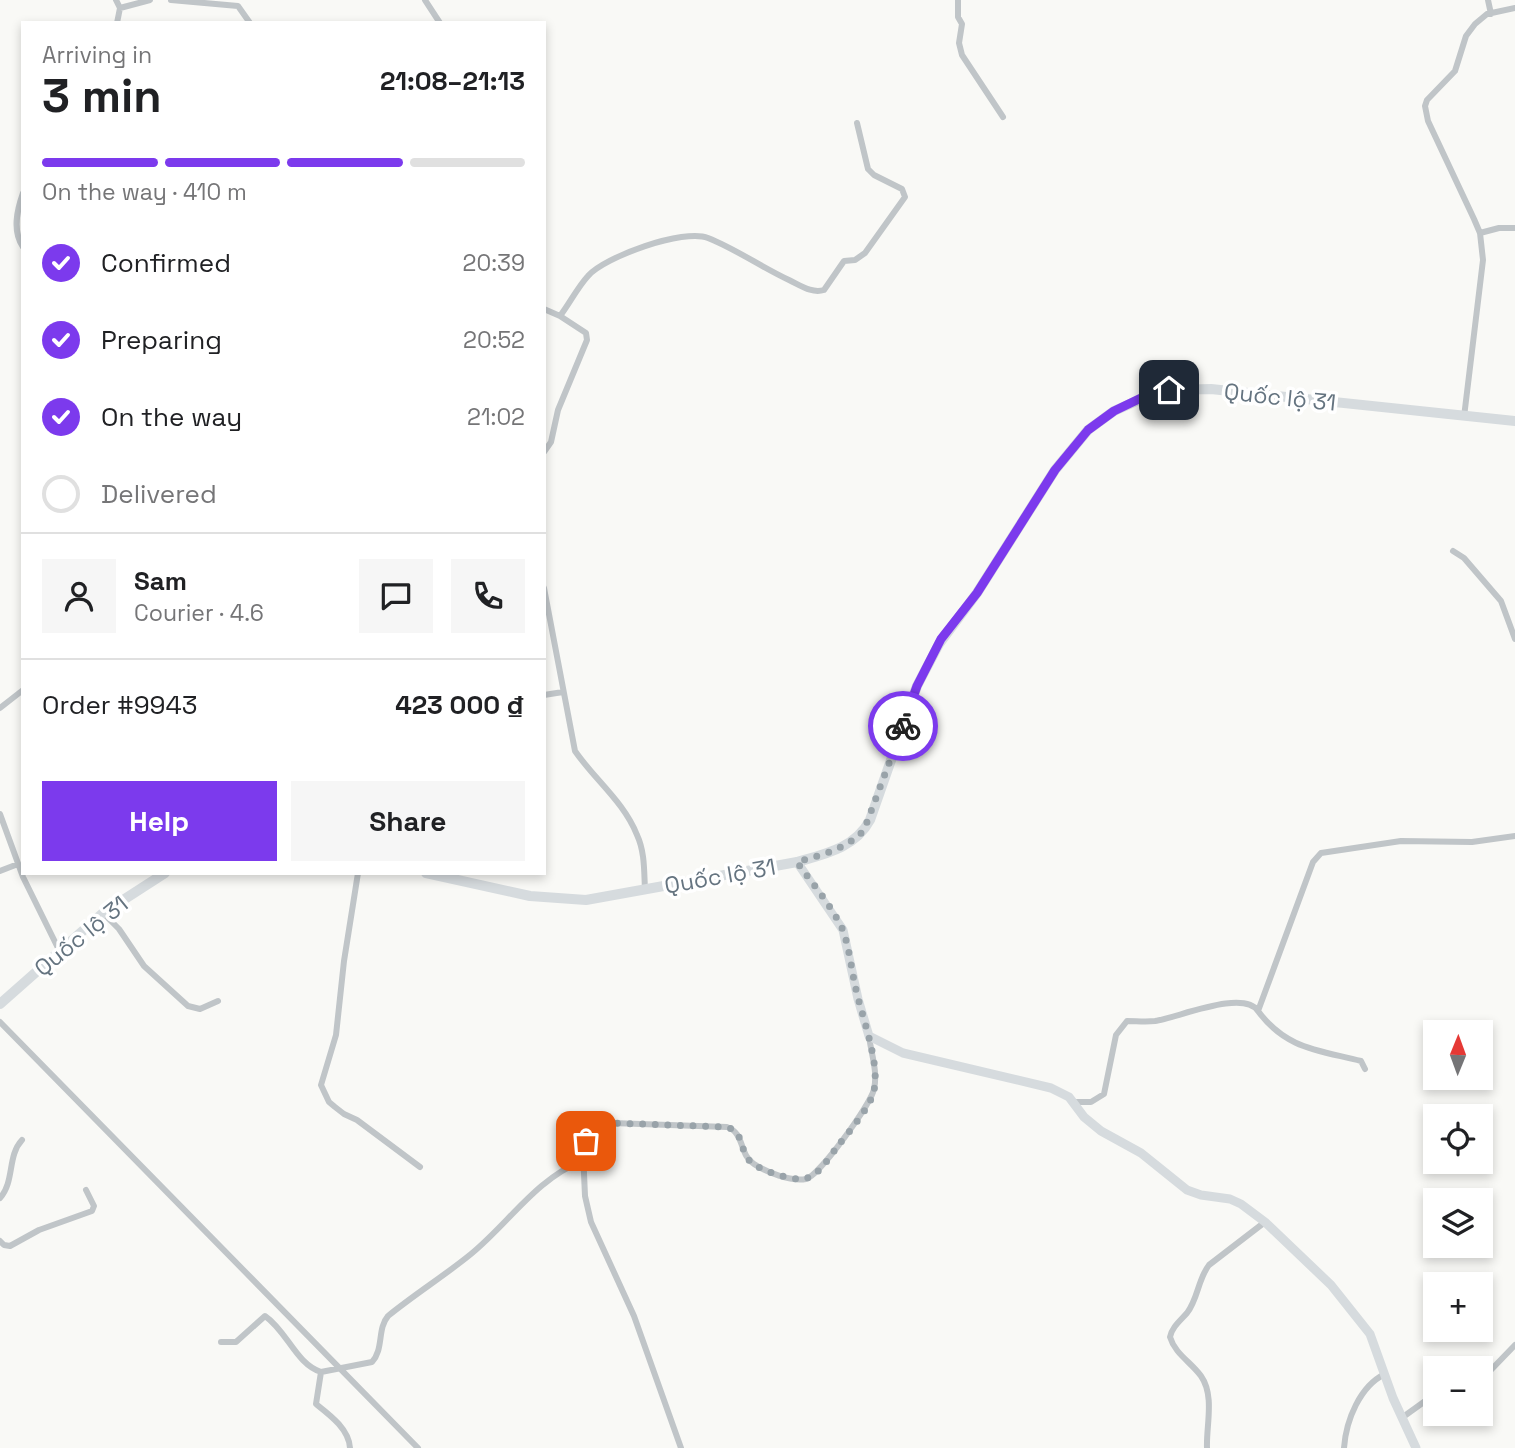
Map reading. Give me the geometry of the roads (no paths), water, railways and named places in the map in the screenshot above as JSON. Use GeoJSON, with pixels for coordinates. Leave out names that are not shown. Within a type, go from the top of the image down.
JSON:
{"type":"FeatureCollection","features":[{"type":"Feature","properties":{"kind":"highway","name":"Quốc lộ 31"},"geometry":{"type":"LineString","coordinates":[[435,875],[530,896],[586,900],[797,862],[856,839],[864,830],[917,686],[941,639],[977,593],[1055,470],[1088,430],[1114,411],[1141,398],[1169,390],[1190,388],[1515,421]]}},
{"type":"Feature","properties":{"kind":"highway","name":"Quốc lộ 31"},"geometry":{"type":"LineString","coordinates":[[0,1004],[103,913],[162,875]]}},
{"type":"Feature","properties":{"kind":"street"},"geometry":{"type":"LineString","coordinates":[[116,0],[120,8],[117,21]]}},
{"type":"Feature","properties":{"kind":"street"},"geometry":{"type":"LineString","coordinates":[[120,8],[150,0]]}},
{"type":"Feature","properties":{"kind":"street"},"geometry":{"type":"LineString","coordinates":[[171,0],[238,6],[249,21]]}},
{"type":"Feature","properties":{"kind":"street"},"geometry":{"type":"LineString","coordinates":[[425,0],[439,21]]}},
{"type":"Feature","properties":{"kind":"street"},"geometry":{"type":"LineString","coordinates":[[958,0],[958,17],[962,24],[959,43],[962,55],[1003,117]]}},
{"type":"Feature","properties":{"kind":"street"},"geometry":{"type":"LineString","coordinates":[[1488,0],[1491,14]]}},
{"type":"Feature","properties":{"kind":"street"},"geometry":{"type":"LineString","coordinates":[[1464,417],[1483,260],[1479,233],[1427,121],[1425,106],[1427,100],[1455,71],[1469,30],[1483,17],[1515,8]]}},
{"type":"Feature","properties":{"kind":"street"},"geometry":{"type":"LineString","coordinates":[[560,316],[589,275],[599,267],[679,236],[705,236],[773,273],[816,292],[824,290],[844,261],[855,260],[864,253],[905,197],[902,189],[874,175],[868,169],[857,123]]}},
{"type":"Feature","properties":{"kind":"street"},"geometry":{"type":"LineString","coordinates":[[21,203],[17,224],[18,241],[21,245]]}},
{"type":"Feature","properties":{"kind":"street"},"geometry":{"type":"LineString","coordinates":[[1479,233],[1499,228],[1515,228]]}},
{"type":"Feature","properties":{"kind":"street"},"geometry":{"type":"LineString","coordinates":[[546,310],[586,333],[587,340],[558,410],[551,442],[546,449]]}},
{"type":"Feature","properties":{"kind":"street"},"geometry":{"type":"LineString","coordinates":[[1453,551],[1464,558],[1501,601],[1515,639]]}},
{"type":"Feature","properties":{"kind":"street"},"geometry":{"type":"LineString","coordinates":[[546,599],[575,751],[586,768],[622,807],[638,835],[645,890]]}},
{"type":"Feature","properties":{"kind":"street"},"geometry":{"type":"LineString","coordinates":[[0,708],[21,692]]}},
{"type":"Feature","properties":{"kind":"street"},"geometry":{"type":"LineString","coordinates":[[546,695],[563,692]]}},
{"type":"Feature","properties":{"kind":"street"},"geometry":{"type":"LineString","coordinates":[[0,814],[21,870]]}},
{"type":"Feature","properties":{"kind":"street"},"geometry":{"type":"LineString","coordinates":[[1258,1011],[1313,862],[1321,853],[1401,841],[1472,842],[1515,836]]}},
{"type":"Feature","properties":{"kind":"street"},"geometry":{"type":"LineString","coordinates":[[681,1448],[634,1316],[591,1222],[585,1196],[582,1161],[586,1141],[592,1133],[612,1123],[734,1129],[753,1164],[783,1176],[808,1179],[837,1147],[871,1099],[875,1069],[842,930],[797,862]]}},
{"type":"Feature","properties":{"kind":"street"},"geometry":{"type":"LineString","coordinates":[[0,871],[18,864]]}},
{"type":"Feature","properties":{"kind":"street"},"geometry":{"type":"LineString","coordinates":[[23,875],[59,950]]}},
{"type":"Feature","properties":{"kind":"street"},"geometry":{"type":"LineString","coordinates":[[358,875],[336,1035],[321,1085],[329,1102],[335,1107],[420,1167]]}},
{"type":"Feature","properties":{"kind":"street"},"geometry":{"type":"LineString","coordinates":[[103,913],[119,929],[144,966],[188,1006],[200,1009],[218,1002]]}},
{"type":"Feature","properties":{"kind":"street"},"geometry":{"type":"LineString","coordinates":[[1074,1102],[1091,1102],[1104,1094],[1116,1035],[1127,1021],[1156,1021],[1213,1006],[1255,1006],[1271,1027],[1292,1043],[1361,1061],[1365,1069]]}},
{"type":"Feature","properties":{"kind":"street"},"geometry":{"type":"LineString","coordinates":[[0,1021],[418,1448]]}},
{"type":"Feature","properties":{"kind":"street"},"geometry":{"type":"LineString","coordinates":[[869,1035],[903,1053],[1064,1093],[1084,1117],[1101,1131],[1141,1153],[1187,1190],[1230,1199],[1265,1222],[1331,1285],[1356,1314],[1370,1335],[1393,1398],[1416,1448]]}},
{"type":"Feature","properties":{"kind":"street"},"geometry":{"type":"LineString","coordinates":[[0,1198],[10,1181],[14,1153],[22,1140]]}},
{"type":"Feature","properties":{"kind":"street"},"geometry":{"type":"LineString","coordinates":[[221,1342],[236,1342],[265,1316],[287,1337],[304,1362],[321,1372],[372,1362],[383,1322],[388,1316],[471,1254],[531,1195],[557,1174],[582,1161]]}},
{"type":"Feature","properties":{"kind":"street"},"geometry":{"type":"LineString","coordinates":[[0,1241],[10,1246],[39,1230],[92,1211],[94,1206],[86,1191]]}},
{"type":"Feature","properties":{"kind":"street"},"geometry":{"type":"LineString","coordinates":[[1207,1448],[1207,1389],[1201,1376],[1175,1349],[1170,1337],[1171,1330],[1192,1305],[1203,1273],[1209,1265],[1265,1222]]}},
{"type":"Feature","properties":{"kind":"street"},"geometry":{"type":"LineString","coordinates":[[1493,1368],[1515,1345]]}},
{"type":"Feature","properties":{"kind":"street"},"geometry":{"type":"LineString","coordinates":[[321,1372],[316,1404],[342,1427],[350,1448]]}},
{"type":"Feature","properties":{"kind":"street"},"geometry":{"type":"LineString","coordinates":[[1344,1448],[1348,1429],[1362,1395],[1368,1385],[1385,1374]]}},
{"type":"Feature","properties":{"kind":"street"},"geometry":{"type":"LineString","coordinates":[[1403,1417],[1423,1402]]}}]}
